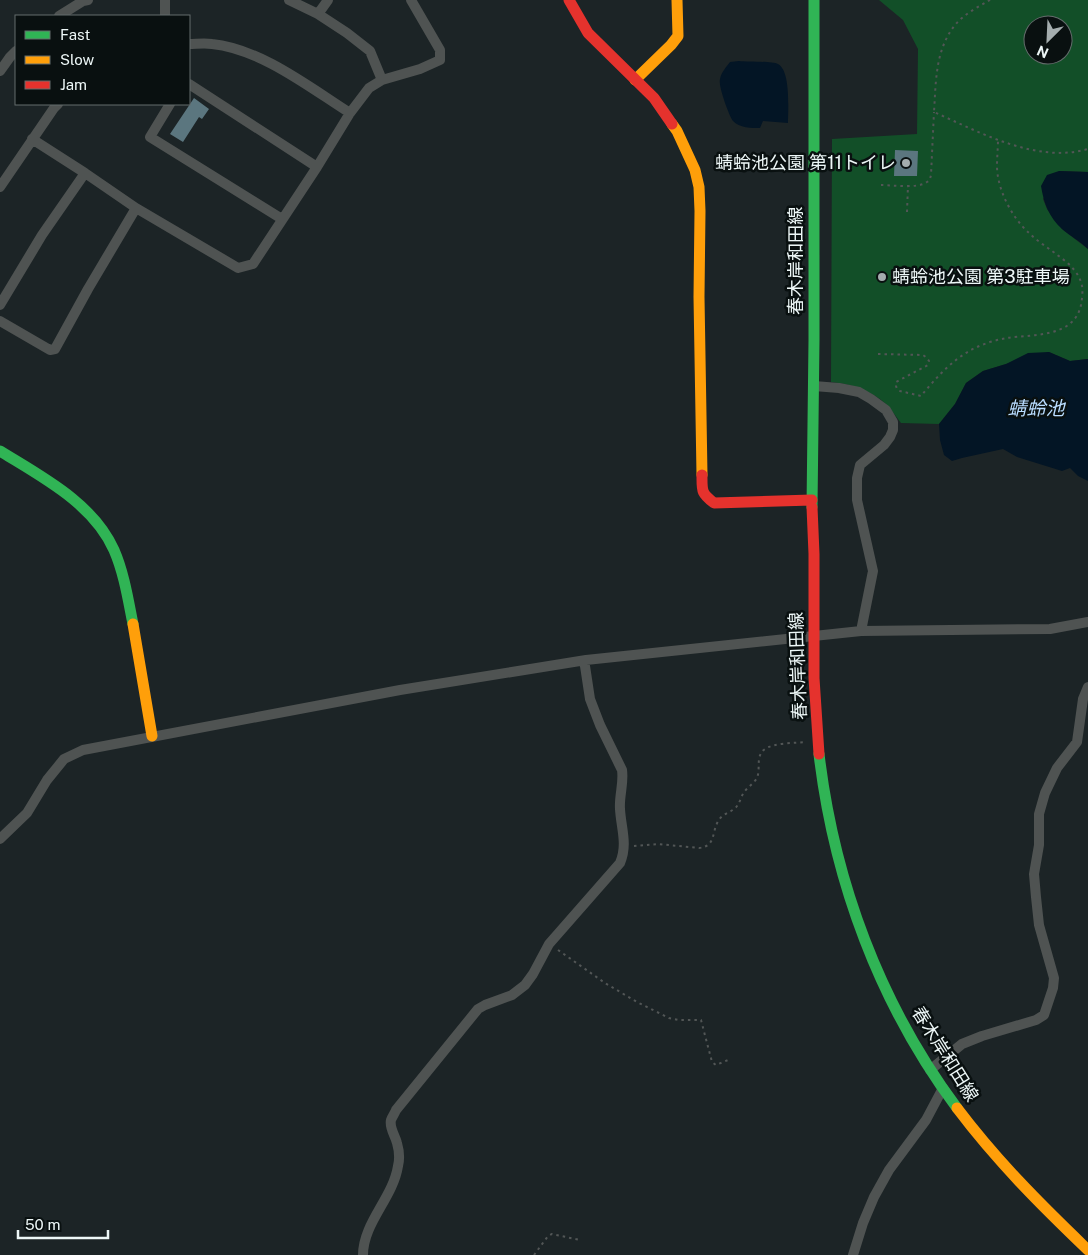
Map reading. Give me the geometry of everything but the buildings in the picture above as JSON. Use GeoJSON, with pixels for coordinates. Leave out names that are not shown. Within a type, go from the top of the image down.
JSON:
{"type":"FeatureCollection","features":[{"type":"Feature","properties":{"kind":"main road"},"geometry":{"type":"LineString","coordinates":[[569,0],[588,33],[654,98],[677,131],[695,170],[699,187],[700,211],[699,297],[702,488],[704,495],[714,503],[812,500]]}},
{"type":"Feature","properties":{"kind":"main road"},"geometry":{"type":"LineString","coordinates":[[635,80],[672,45],[678,36],[677,0]]}},
{"type":"Feature","properties":{"kind":"main road","name":"春木岸和田線"},"geometry":{"type":"LineString","coordinates":[[814,0],[814,386],[812,500],[814,635],[816,718],[821,768],[829,817],[842,872],[881,981],[930,1070],[968,1123],[1003,1166],[1088,1250]]}},
{"type":"Feature","properties":{"kind":"main road"},"geometry":{"type":"LineString","coordinates":[[0,451],[46,479],[73,499],[102,530],[120,562],[136,640],[152,736]]}},
{"type":"Feature","properties":{"kind":"street"},"geometry":{"type":"LineString","coordinates":[[61,15],[83,1],[88,0]]}},
{"type":"Feature","properties":{"kind":"street"},"geometry":{"type":"LineString","coordinates":[[165,0],[165,15]]}},
{"type":"Feature","properties":{"kind":"street"},"geometry":{"type":"LineString","coordinates":[[289,0],[318,14],[370,51],[382,80]]}},
{"type":"Feature","properties":{"kind":"street"},"geometry":{"type":"LineString","coordinates":[[318,14],[328,0]]}},
{"type":"Feature","properties":{"kind":"street"},"geometry":{"type":"LineString","coordinates":[[32,139],[136,208],[238,268],[253,264],[264,250],[350,113],[368,88],[382,80],[420,69],[440,60],[440,50],[411,0]]}},
{"type":"Feature","properties":{"kind":"street"},"geometry":{"type":"LineString","coordinates":[[190,44],[212,44],[234,48],[270,62],[350,113]]}},
{"type":"Feature","properties":{"kind":"street"},"geometry":{"type":"LineString","coordinates":[[0,70],[15,52]]}},
{"type":"Feature","properties":{"kind":"street"},"geometry":{"type":"LineString","coordinates":[[190,85],[317,167]]}},
{"type":"Feature","properties":{"kind":"street"},"geometry":{"type":"LineString","coordinates":[[0,187],[57,105]]}},
{"type":"Feature","properties":{"kind":"street"},"geometry":{"type":"LineString","coordinates":[[169,105],[150,137],[282,219]]}},
{"type":"Feature","properties":{"kind":"street"},"geometry":{"type":"LineString","coordinates":[[0,305],[42,235],[85,173]]}},
{"type":"Feature","properties":{"kind":"street"},"geometry":{"type":"LineString","coordinates":[[0,321],[50,350],[55,349],[136,208]]}},
{"type":"Feature","properties":{"kind":"street"},"geometry":{"type":"LineString","coordinates":[[814,386],[859,392],[886,410],[893,422],[893,430],[890,437],[884,445],[860,465],[857,478],[857,500],[873,571],[861,630]]}},
{"type":"Feature","properties":{"kind":"street"},"geometry":{"type":"LineString","coordinates":[[0,839],[27,813],[47,780],[64,759],[82,750],[152,736],[400,690],[586,660],[861,630],[1050,629],[1088,622]]}},
{"type":"Feature","properties":{"kind":"street"},"geometry":{"type":"LineString","coordinates":[[363,1255],[364,1241],[392,1186],[398,1166],[399,1152],[391,1128],[391,1120],[396,1110],[478,1010],[485,1005],[512,995],[525,985],[549,944],[620,863],[624,854],[625,842],[620,807],[622,770],[600,725],[590,699],[585,666]]}},
{"type":"Feature","properties":{"kind":"street"},"geometry":{"type":"LineString","coordinates":[[930,1070],[962,1044],[1036,1020],[1044,1015],[1053,988],[1054,978],[1039,925],[1036,896],[1034,874],[1039,845],[1038,814],[1056,768],[1076,742],[1083,699],[1088,687]]}},
{"type":"Feature","properties":{"kind":"street"},"geometry":{"type":"LineString","coordinates":[[853,1255],[863,1223],[878,1190],[889,1170],[926,1120],[943,1088]]}},
{"type":"Feature","properties":{"kind":"path"},"geometry":{"type":"LineString","coordinates":[[881,185],[922,184],[930,179],[937,69],[943,45],[955,25],[990,0]]}},
{"type":"Feature","properties":{"kind":"path"},"geometry":{"type":"LineString","coordinates":[[934,112],[1022,147],[1043,152],[1062,153],[1088,149]]}},
{"type":"Feature","properties":{"kind":"path"},"geometry":{"type":"LineString","coordinates":[[878,354],[923,356],[927,358],[928,364],[896,382],[897,389],[900,391],[921,396],[947,368],[972,350],[995,340],[1057,331],[1067,325],[1080,310],[1082,285],[1076,273],[1068,263],[1029,234],[1018,222],[1003,195],[997,168],[998,139]]}},
{"type":"Feature","properties":{"kind":"path"},"geometry":{"type":"LineString","coordinates":[[907,212],[908,185]]}},
{"type":"Feature","properties":{"kind":"path"},"geometry":{"type":"LineString","coordinates":[[624,847],[658,844],[706,847],[714,835],[715,825],[720,817],[737,807],[744,793],[757,777],[759,756],[765,749],[779,744],[818,742]]}},
{"type":"Feature","properties":{"kind":"path"},"geometry":{"type":"LineString","coordinates":[[549,944],[605,983],[669,1018],[701,1020],[712,1062],[716,1065],[728,1060]]}},
{"type":"Feature","properties":{"kind":"path"},"geometry":{"type":"LineString","coordinates":[[534,1255],[548,1236],[552,1234],[580,1240]]}},
{"type":"Feature","properties":{"kind":"green space"},"geometry":{"type":"Polygon","coordinates":[[[879,0],[1088,0],[1088,172],[1059,171],[1043,199],[1047,209],[1062,229],[1088,249],[1088,359],[1070,361],[1049,352],[983,371],[966,383],[955,404],[939,424],[901,423],[886,404],[874,395],[853,386],[831,382],[832,139],[917,134],[918,49],[903,20],[879,0]]]}},
{"type":"Feature","properties":{"kind":"water"},"geometry":{"type":"Polygon","coordinates":[[[730,62],[775,63],[782,68],[788,91],[788,123],[763,121],[760,128],[753,128],[742,126],[733,121],[722,94],[720,79],[730,62]]]}},
{"type":"Feature","properties":{"kind":"water"},"geometry":{"type":"Polygon","coordinates":[[[1059,171],[1088,172],[1088,249],[1057,224],[1050,215],[1044,199],[1041,186],[1047,175],[1059,171]]]}},
{"type":"Feature","properties":{"kind":"water","name":"蜻蛉池"},"geometry":{"type":"Polygon","coordinates":[[[1049,352],[1070,361],[1088,359],[1088,481],[1078,476],[1070,468],[1062,471],[1017,457],[1003,449],[952,461],[944,455],[940,440],[939,424],[955,404],[966,383],[983,371],[1006,364],[1028,353],[1049,352]]]}},
{"type":"Feature","properties":{"kind":"traffic: fast"},"geometry":{"type":"LineString","coordinates":[[812,507],[814,0]]}},
{"type":"Feature","properties":{"kind":"traffic: fast"},"geometry":{"type":"LineString","coordinates":[[0,451],[65,493],[80,505],[105,533],[114,550],[120,568],[133,624]]}},
{"type":"Feature","properties":{"kind":"traffic: fast"},"geometry":{"type":"LineString","coordinates":[[819,754],[836,848],[849,895],[865,940],[883,984],[905,1027],[957,1108]]}},
{"type":"Feature","properties":{"kind":"traffic: slow"},"geometry":{"type":"LineString","coordinates":[[635,80],[678,36],[677,0]]}},
{"type":"Feature","properties":{"kind":"traffic: slow"},"geometry":{"type":"LineString","coordinates":[[672,124],[695,170],[699,187],[702,475]]}},
{"type":"Feature","properties":{"kind":"traffic: slow"},"geometry":{"type":"LineString","coordinates":[[133,624],[152,736]]}},
{"type":"Feature","properties":{"kind":"traffic: slow"},"geometry":{"type":"LineString","coordinates":[[957,1108],[1019,1182],[1088,1250]]}},
{"type":"Feature","properties":{"kind":"traffic: jam"},"geometry":{"type":"LineString","coordinates":[[569,0],[588,33],[654,98],[672,124]]}},
{"type":"Feature","properties":{"kind":"traffic: jam"},"geometry":{"type":"LineString","coordinates":[[702,475],[703,491],[714,503],[812,500]]}},
{"type":"Feature","properties":{"kind":"traffic: jam"},"geometry":{"type":"LineString","coordinates":[[812,507],[814,678],[819,754]]}},
{"type":"Feature","properties":{"kind":"place","name":"蜻蛉池公園 第11トイレ"},"geometry":{"type":"Point","coordinates":[906,163]}},
{"type":"Feature","properties":{"kind":"place","name":"蜻蛉池公園 第3駐車場"},"geometry":{"type":"Point","coordinates":[882,277]}}]}
